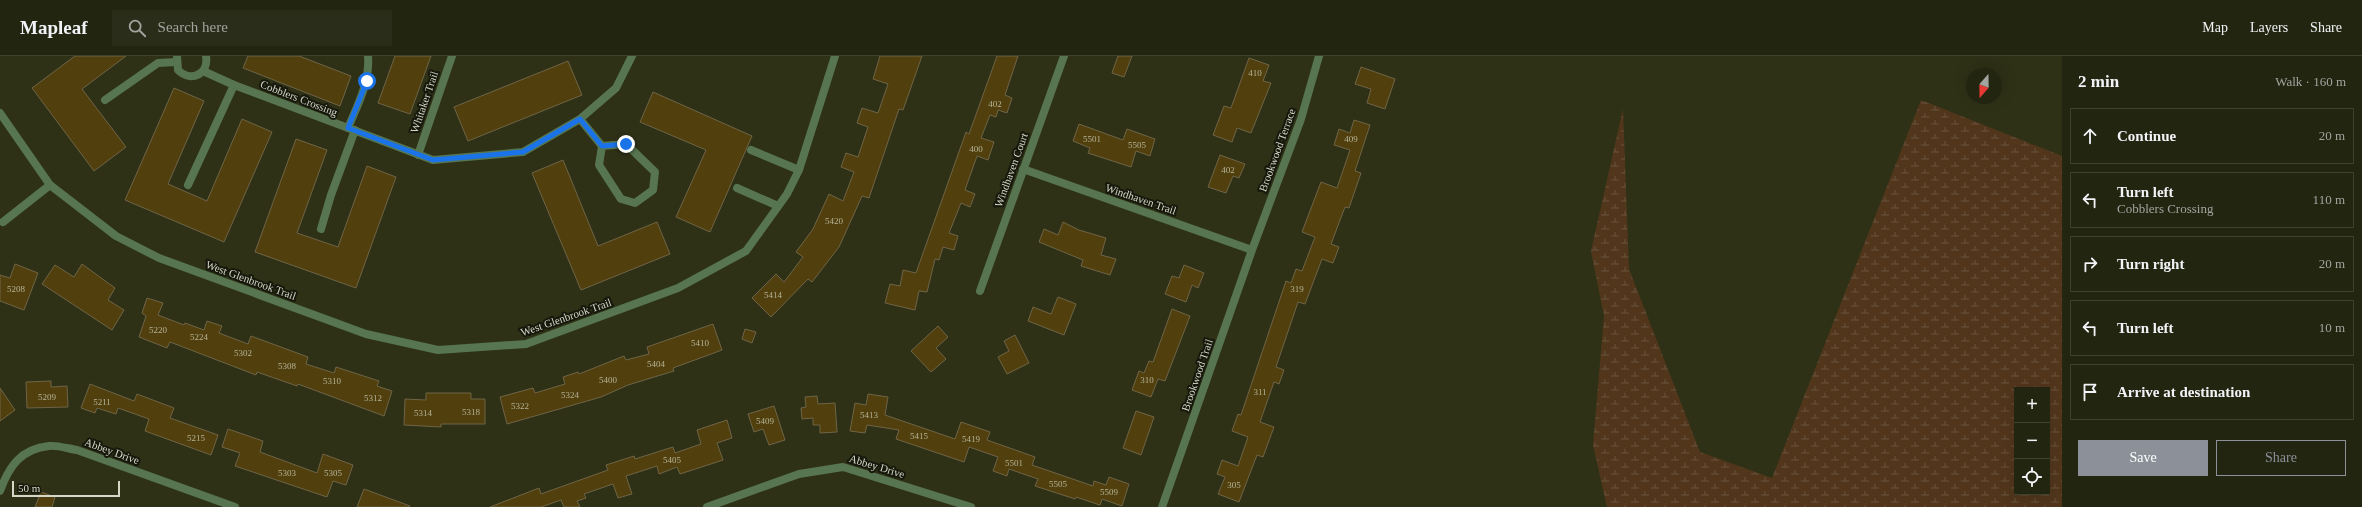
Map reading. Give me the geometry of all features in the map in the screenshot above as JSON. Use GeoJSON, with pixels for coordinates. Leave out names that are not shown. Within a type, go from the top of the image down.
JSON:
{"type":"FeatureCollection","features":[{"type":"Feature","properties":{"kind":"street"},"geometry":{"type":"LineString","coordinates":[[104,100],[158,63],[176,59],[178,70],[186,76],[195,76],[203,71],[206,66],[206,56]]}},
{"type":"Feature","properties":{"kind":"street"},"geometry":{"type":"LineString","coordinates":[[321,229],[367,81],[369,69],[368,56]]}},
{"type":"Feature","properties":{"kind":"street","name":"Whitaker Trail"},"geometry":{"type":"LineString","coordinates":[[418,154],[452,56]]}},
{"type":"Feature","properties":{"kind":"street","name":"Cobblers Crossing"},"geometry":{"type":"LineString","coordinates":[[203,71],[234,85],[433,160],[523,152],[580,119],[616,88],[632,56]]}},
{"type":"Feature","properties":{"kind":"street","name":"West Glenbrook Trail"},"geometry":{"type":"LineString","coordinates":[[0,113],[50,185],[116,236],[159,258],[366,334],[438,350],[526,344],[678,288],[746,251],[787,194],[799,170],[836,56]]}},
{"type":"Feature","properties":{"kind":"street","name":"Windhaven Court"},"geometry":{"type":"LineString","coordinates":[[980,291],[1064,56]]}},
{"type":"Feature","properties":{"kind":"street","name":"Brookwood Terrace"},"geometry":{"type":"LineString","coordinates":[[1252,250],[1301,119],[1319,56]]}},
{"type":"Feature","properties":{"kind":"street"},"geometry":{"type":"LineString","coordinates":[[188,184],[234,85]]}},
{"type":"Feature","properties":{"kind":"street"},"geometry":{"type":"LineString","coordinates":[[580,119],[602,146],[599,165],[621,199],[635,203],[653,190],[654,172],[626,144],[602,146]]}},
{"type":"Feature","properties":{"kind":"street"},"geometry":{"type":"LineString","coordinates":[[751,150],[799,170]]}},
{"type":"Feature","properties":{"kind":"street","name":"Windhaven Trail"},"geometry":{"type":"LineString","coordinates":[[1023,169],[1252,250]]}},
{"type":"Feature","properties":{"kind":"street"},"geometry":{"type":"LineString","coordinates":[[3,222],[50,185]]}},
{"type":"Feature","properties":{"kind":"street"},"geometry":{"type":"LineString","coordinates":[[737,188],[778,206]]}},
{"type":"Feature","properties":{"kind":"street","name":"Brookwood Trail"},"geometry":{"type":"LineString","coordinates":[[1162,507],[1252,250]]}},
{"type":"Feature","properties":{"kind":"street","name":"Abbey Drive"},"geometry":{"type":"LineString","coordinates":[[0,491],[6,474],[23,453],[50,446],[77,450],[234,507]]}},
{"type":"Feature","properties":{"kind":"street","name":"Abbey Drive"},"geometry":{"type":"LineString","coordinates":[[707,507],[799,474],[843,467],[948,503],[971,507]]}},
{"type":"Feature","properties":{"kind":"green space"},"geometry":{"type":"Polygon","coordinates":[[[1921,100],[2062,156],[2062,507],[1607,507],[1593,445],[1604,316],[1591,251],[1623,109],[1629,269],[1700,452],[1772,478],[1921,100]]]}},
{"type":"Feature","properties":{"kind":"building"},"geometry":{"type":"Polygon","coordinates":[[[75,56],[126,56],[82,89],[126,147],[94,171],[32,88],[75,56]]]}},
{"type":"Feature","properties":{"kind":"building"},"geometry":{"type":"Polygon","coordinates":[[[248,56],[299,56],[351,76],[340,106],[243,68],[248,56]]]}},
{"type":"Feature","properties":{"kind":"building"},"geometry":{"type":"Polygon","coordinates":[[[395,56],[431,56],[410,114],[378,103],[395,56]]]}},
{"type":"Feature","properties":{"kind":"building"},"geometry":{"type":"Polygon","coordinates":[[[880,56],[922,56],[903,110],[899,109],[869,198],[862,196],[839,247],[812,282],[808,279],[771,317],[752,298],[776,274],[784,282],[803,257],[796,252],[813,229],[829,194],[843,201],[854,172],[841,167],[846,153],[858,157],[868,127],[857,123],[862,108],[878,113],[888,84],[873,79],[880,56]]]}},
{"type":"Feature","properties":{"kind":"building"},"geometry":{"type":"Polygon","coordinates":[[[997,56],[1018,56],[1005,95],[1012,98],[1007,113],[998,110],[996,117],[990,115],[981,138],[994,142],[988,160],[977,156],[965,190],[975,194],[970,207],[961,203],[949,233],[958,236],[954,250],[943,247],[939,260],[935,259],[927,292],[919,291],[915,310],[885,303],[890,284],[900,286],[903,270],[916,273],[966,132],[969,134],[997,56]]]}},
{"type":"Feature","properties":{"kind":"building"},"geometry":{"type":"Polygon","coordinates":[[[1118,56],[1132,56],[1124,77],[1112,73],[1118,56]]]}},
{"type":"Feature","properties":{"kind":"building"},"geometry":{"type":"Polygon","coordinates":[[[1249,58],[1269,65],[1263,81],[1271,83],[1251,133],[1237,128],[1232,142],[1213,135],[1224,106],[1231,108],[1249,58]]]}},
{"type":"Feature","properties":{"kind":"building"},"geometry":{"type":"Polygon","coordinates":[[[568,61],[582,95],[468,141],[454,107],[568,61]]]}},
{"type":"Feature","properties":{"kind":"building"},"geometry":{"type":"Polygon","coordinates":[[[1361,67],[1395,79],[1385,109],[1367,103],[1371,89],[1355,84],[1361,67]]]}},
{"type":"Feature","properties":{"kind":"building"},"geometry":{"type":"Polygon","coordinates":[[[174,88],[204,101],[168,184],[207,201],[242,119],[272,132],[224,242],[125,200],[174,88]]]}},
{"type":"Feature","properties":{"kind":"building"},"geometry":{"type":"Polygon","coordinates":[[[653,92],[752,136],[710,232],[676,217],[706,150],[640,122],[653,92]]]}},
{"type":"Feature","properties":{"kind":"building"},"geometry":{"type":"Polygon","coordinates":[[[1354,120],[1370,125],[1355,171],[1361,173],[1349,208],[1345,207],[1331,244],[1339,247],[1333,263],[1322,259],[1305,304],[1298,302],[1276,367],[1284,370],[1279,384],[1274,382],[1260,422],[1274,427],[1263,457],[1257,455],[1239,502],[1218,494],[1225,477],[1217,474],[1222,460],[1238,466],[1248,437],[1232,431],[1238,414],[1241,415],[1286,281],[1291,283],[1296,269],[1302,271],[1315,237],[1302,232],[1321,182],[1337,188],[1350,150],[1334,145],[1339,129],[1350,133],[1354,120]]]}},
{"type":"Feature","properties":{"kind":"building"},"geometry":{"type":"Polygon","coordinates":[[[1079,124],[1123,140],[1127,129],[1155,139],[1150,156],[1136,151],[1131,167],[1088,153],[1090,148],[1073,141],[1079,124]]]}},
{"type":"Feature","properties":{"kind":"building"},"geometry":{"type":"Polygon","coordinates":[[[296,139],[327,150],[297,233],[338,247],[367,166],[396,177],[356,288],[255,252],[296,139]]]}},
{"type":"Feature","properties":{"kind":"building"},"geometry":{"type":"Polygon","coordinates":[[[1220,155],[1245,164],[1239,178],[1233,176],[1226,193],[1208,187],[1220,155]]]}},
{"type":"Feature","properties":{"kind":"building"},"geometry":{"type":"Polygon","coordinates":[[[563,160],[598,246],[657,222],[670,254],[581,290],[532,173],[563,160]]]}},
{"type":"Feature","properties":{"kind":"building"},"geometry":{"type":"Polygon","coordinates":[[[1063,222],[1079,230],[1106,238],[1101,255],[1116,259],[1110,275],[1081,266],[1083,260],[1039,242],[1044,229],[1058,235],[1063,222]]]}},
{"type":"Feature","properties":{"kind":"building"},"geometry":{"type":"Polygon","coordinates":[[[15,264],[38,273],[24,310],[0,301],[0,275],[10,278],[15,264]]]}},
{"type":"Feature","properties":{"kind":"building"},"geometry":{"type":"Polygon","coordinates":[[[82,264],[115,288],[108,300],[124,310],[112,330],[42,284],[55,265],[74,277],[82,264]]]}},
{"type":"Feature","properties":{"kind":"building"},"geometry":{"type":"Polygon","coordinates":[[[1184,265],[1204,273],[1198,288],[1192,285],[1186,302],[1165,294],[1172,276],[1179,278],[1184,265]]]}},
{"type":"Feature","properties":{"kind":"building"},"geometry":{"type":"Polygon","coordinates":[[[1058,297],[1076,304],[1064,335],[1028,321],[1033,307],[1051,314],[1058,297]]]}},
{"type":"Feature","properties":{"kind":"building"},"geometry":{"type":"Polygon","coordinates":[[[147,298],[163,303],[158,315],[184,325],[185,323],[204,330],[207,321],[222,326],[219,333],[248,344],[251,336],[308,357],[306,364],[334,373],[336,367],[379,381],[377,386],[392,391],[384,416],[298,384],[297,386],[257,372],[256,375],[170,342],[167,348],[139,337],[146,316],[142,313],[147,298]]]}},
{"type":"Feature","properties":{"kind":"building"},"geometry":{"type":"Polygon","coordinates":[[[1172,309],[1190,316],[1165,381],[1158,379],[1151,397],[1132,390],[1139,371],[1144,373],[1149,361],[1153,362],[1172,309]]]}},
{"type":"Feature","properties":{"kind":"building"},"geometry":{"type":"Polygon","coordinates":[[[713,324],[722,350],[673,368],[674,371],[628,385],[601,397],[507,424],[500,397],[533,388],[535,393],[565,384],[563,377],[578,372],[579,374],[624,356],[626,360],[649,354],[647,347],[713,324]]]}},
{"type":"Feature","properties":{"kind":"building"},"geometry":{"type":"Polygon","coordinates":[[[938,326],[948,337],[936,348],[946,359],[931,372],[911,351],[938,326]]]}},
{"type":"Feature","properties":{"kind":"building"},"geometry":{"type":"Polygon","coordinates":[[[745,329],[756,332],[752,343],[742,339],[745,329]]]}},
{"type":"Feature","properties":{"kind":"building"},"geometry":{"type":"Polygon","coordinates":[[[1015,335],[1029,363],[1007,374],[998,357],[1009,351],[1004,341],[1015,335]]]}},
{"type":"Feature","properties":{"kind":"building"},"geometry":{"type":"Polygon","coordinates":[[[51,381],[51,387],[67,386],[68,407],[27,408],[26,382],[51,381]]]}},
{"type":"Feature","properties":{"kind":"building"},"geometry":{"type":"Polygon","coordinates":[[[90,384],[134,401],[137,394],[174,408],[170,418],[218,435],[211,455],[145,431],[149,419],[118,408],[116,414],[97,408],[95,413],[81,408],[90,384]]]}},
{"type":"Feature","properties":{"kind":"building"},"geometry":{"type":"Polygon","coordinates":[[[0,388],[15,410],[0,421],[0,388]]]}},
{"type":"Feature","properties":{"kind":"building"},"geometry":{"type":"Polygon","coordinates":[[[426,393],[471,393],[471,399],[485,399],[485,424],[441,424],[441,427],[404,425],[405,399],[426,400],[426,393]]]}},
{"type":"Feature","properties":{"kind":"building"},"geometry":{"type":"Polygon","coordinates":[[[868,394],[888,397],[885,415],[955,439],[961,422],[990,432],[987,440],[1035,457],[1032,465],[1093,486],[1094,481],[1106,485],[1109,477],[1129,484],[1122,506],[1102,499],[1100,505],[1076,497],[1075,499],[1035,486],[1038,479],[1009,469],[1007,476],[993,471],[998,457],[969,447],[964,462],[896,439],[899,430],[867,425],[865,433],[850,431],[855,403],[866,405],[868,394]]]}},
{"type":"Feature","properties":{"kind":"building"},"geometry":{"type":"Polygon","coordinates":[[[817,396],[818,404],[835,403],[837,432],[820,433],[820,425],[813,425],[813,418],[802,419],[801,408],[806,407],[805,397],[817,396]]]}},
{"type":"Feature","properties":{"kind":"building"},"geometry":{"type":"Polygon","coordinates":[[[774,406],[785,440],[769,445],[763,429],[754,432],[748,414],[774,406]]]}},
{"type":"Feature","properties":{"kind":"building"},"geometry":{"type":"Polygon","coordinates":[[[1136,411],[1154,417],[1141,455],[1123,448],[1136,411]]]}},
{"type":"Feature","properties":{"kind":"building"},"geometry":{"type":"Polygon","coordinates":[[[727,420],[732,438],[717,443],[723,460],[680,474],[677,467],[659,474],[657,466],[626,476],[632,494],[618,498],[613,484],[584,494],[586,498],[577,501],[580,507],[564,507],[561,500],[541,507],[490,507],[539,488],[541,494],[608,470],[606,465],[634,456],[635,459],[673,447],[675,453],[701,444],[697,430],[727,420]]]}},
{"type":"Feature","properties":{"kind":"building"},"geometry":{"type":"Polygon","coordinates":[[[228,429],[263,441],[260,452],[317,473],[323,454],[353,465],[346,485],[333,481],[327,497],[235,466],[240,453],[222,447],[228,429]]]}},
{"type":"Feature","properties":{"kind":"building"},"geometry":{"type":"Polygon","coordinates":[[[364,489],[410,506],[357,507],[364,489]]]}},
{"type":"Feature","properties":{"kind":"building"},"geometry":{"type":"Polygon","coordinates":[[[41,492],[55,497],[52,507],[35,507],[41,492]]]}},
{"type":"Feature","properties":{"kind":"route"},"geometry":{"type":"LineString","coordinates":[[367,81],[348,128],[433,160],[523,152],[580,119],[602,146],[626,144]]}}]}
